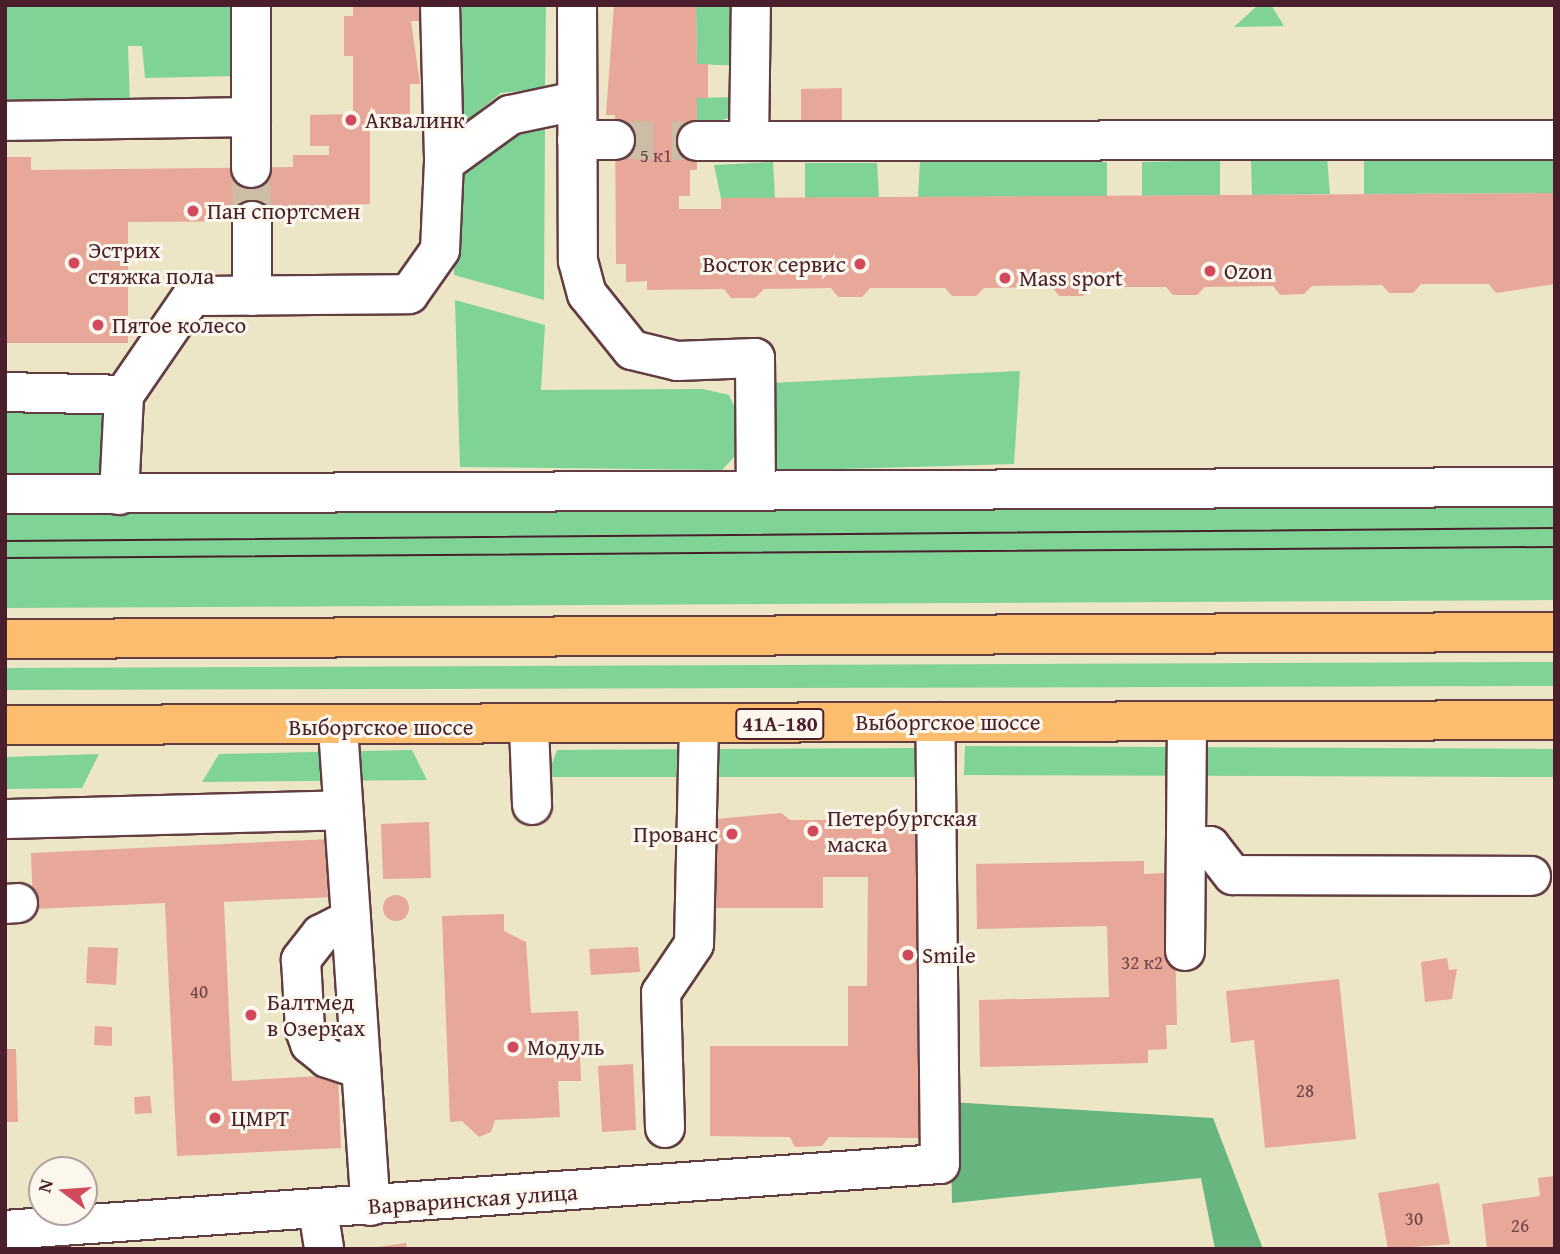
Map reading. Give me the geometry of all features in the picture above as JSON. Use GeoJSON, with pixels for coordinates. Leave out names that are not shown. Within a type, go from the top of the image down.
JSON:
{"type":"FeatureCollection","features":[{"type":"Feature","properties":{"kind":"main road"},"geometry":{"type":"LineString","coordinates":[[5,639],[1555,632]]}},
{"type":"Feature","properties":{"kind":"main road","name":"Выборгское шоссе"},"geometry":{"type":"LineString","coordinates":[[5,725],[338,728],[1555,720]]}},
{"type":"Feature","properties":{"kind":"street"},"geometry":{"type":"LineString","coordinates":[[251,5],[251,168]]}},
{"type":"Feature","properties":{"kind":"street"},"geometry":{"type":"LineString","coordinates":[[119,495],[124,396],[192,296],[409,293],[440,250],[443,163],[440,5]]}},
{"type":"Feature","properties":{"kind":"street"},"geometry":{"type":"LineString","coordinates":[[577,5],[578,261],[587,294],[632,350],[677,361],[755,358],[756,490]]}},
{"type":"Feature","properties":{"kind":"street"},"geometry":{"type":"LineString","coordinates":[[749,141],[761,7]]}},
{"type":"Feature","properties":{"kind":"street"},"geometry":{"type":"LineString","coordinates":[[443,163],[510,115],[576,101]]}},
{"type":"Feature","properties":{"kind":"street"},"geometry":{"type":"LineString","coordinates":[[5,121],[251,117]]}},
{"type":"Feature","properties":{"kind":"street"},"geometry":{"type":"LineString","coordinates":[[576,140],[615,140]]}},
{"type":"Feature","properties":{"kind":"street"},"geometry":{"type":"LineString","coordinates":[[697,141],[1555,140]]}},
{"type":"Feature","properties":{"kind":"street"},"geometry":{"type":"LineString","coordinates":[[252,221],[252,296]]}},
{"type":"Feature","properties":{"kind":"street"},"geometry":{"type":"LineString","coordinates":[[5,393],[124,396]]}},
{"type":"Feature","properties":{"kind":"street"},"geometry":{"type":"LineString","coordinates":[[5,494],[1555,486]]}},
{"type":"Feature","properties":{"kind":"street"},"geometry":{"type":"LineString","coordinates":[[1185,951],[1187,721]]}},
{"type":"Feature","properties":{"kind":"street","name":"Варваринская улица"},"geometry":{"type":"LineString","coordinates":[[5,1230],[940,1164],[935,722]]}},
{"type":"Feature","properties":{"kind":"street"},"geometry":{"type":"LineString","coordinates":[[665,1128],[661,993],[694,944],[699,724]]}},
{"type":"Feature","properties":{"kind":"street"},"geometry":{"type":"LineString","coordinates":[[529,726],[532,805]]}},
{"type":"Feature","properties":{"kind":"street"},"geometry":{"type":"LineString","coordinates":[[338,728],[371,1206]]}},
{"type":"Feature","properties":{"kind":"street"},"geometry":{"type":"LineString","coordinates":[[5,819],[343,810]]}},
{"type":"Feature","properties":{"kind":"street"},"geometry":{"type":"LineString","coordinates":[[1186,846],[1210,846],[1233,876],[1531,876]]}},
{"type":"Feature","properties":{"kind":"street"},"geometry":{"type":"LineString","coordinates":[[351,919],[321,934],[301,960],[305,1030],[310,1044],[327,1058],[361,1069]]}},
{"type":"Feature","properties":{"kind":"street"},"geometry":{"type":"LineString","coordinates":[[318,1210],[324,1249]]}},
{"type":"Feature","properties":{"kind":"green space"},"geometry":{"type":"Polygon","coordinates":[[[5,5],[237,5],[238,76],[145,78],[142,46],[128,46],[130,106],[5,107],[5,5]]]}},
{"type":"Feature","properties":{"kind":"green space"},"geometry":{"type":"Polygon","coordinates":[[[458,5],[546,5],[545,88],[501,93],[460,126],[458,5]]]}},
{"type":"Feature","properties":{"kind":"green space"},"geometry":{"type":"Polygon","coordinates":[[[696,5],[742,5],[742,66],[697,64],[696,5]]]}},
{"type":"Feature","properties":{"kind":"green space"},"geometry":{"type":"Polygon","coordinates":[[[1258,5],[1271,5],[1284,26],[1234,27],[1258,5]]]}},
{"type":"Feature","properties":{"kind":"green space"},"geometry":{"type":"Polygon","coordinates":[[[739,97],[736,115],[697,129],[697,98],[739,97]]]}},
{"type":"Feature","properties":{"kind":"green space"},"geometry":{"type":"Polygon","coordinates":[[[545,122],[544,300],[454,275],[455,192],[467,166],[497,138],[545,122]]]}},
{"type":"Feature","properties":{"kind":"green space"},"geometry":{"type":"Polygon","coordinates":[[[1327,158],[1330,194],[1252,195],[1251,160],[1327,158]]]}},
{"type":"Feature","properties":{"kind":"green space"},"geometry":{"type":"Polygon","coordinates":[[[1555,158],[1555,193],[1364,194],[1364,160],[1555,158]]]}},
{"type":"Feature","properties":{"kind":"green space"},"geometry":{"type":"Polygon","coordinates":[[[1220,160],[1220,195],[1142,196],[1142,162],[1220,160]]]}},
{"type":"Feature","properties":{"kind":"green space"},"geometry":{"type":"Polygon","coordinates":[[[920,161],[1107,162],[1107,196],[918,197],[920,161]]]}},
{"type":"Feature","properties":{"kind":"green space"},"geometry":{"type":"Polygon","coordinates":[[[773,162],[775,198],[721,198],[714,165],[773,162]]]}},
{"type":"Feature","properties":{"kind":"green space"},"geometry":{"type":"Polygon","coordinates":[[[805,163],[877,163],[879,197],[805,198],[805,163]]]}},
{"type":"Feature","properties":{"kind":"green space"},"geometry":{"type":"Polygon","coordinates":[[[455,300],[545,325],[541,390],[703,389],[729,395],[736,410],[734,457],[722,470],[460,467],[455,300]]]}},
{"type":"Feature","properties":{"kind":"green space"},"geometry":{"type":"Polygon","coordinates":[[[1020,371],[1014,464],[772,471],[771,383],[1020,371]]]}},
{"type":"Feature","properties":{"kind":"green space"},"geometry":{"type":"Polygon","coordinates":[[[5,409],[105,409],[105,474],[5,473],[5,409]]]}},
{"type":"Feature","properties":{"kind":"green space"},"geometry":{"type":"Polygon","coordinates":[[[1555,505],[1555,600],[5,608],[5,514],[1555,505]]]}},
{"type":"Feature","properties":{"kind":"green space"},"geometry":{"type":"Polygon","coordinates":[[[1555,662],[1555,686],[5,690],[5,668],[1555,662]]]}},
{"type":"Feature","properties":{"kind":"green space"},"geometry":{"type":"Polygon","coordinates":[[[965,746],[1555,749],[1555,777],[964,775],[965,746]]]}},
{"type":"Feature","properties":{"kind":"green space"},"geometry":{"type":"Polygon","coordinates":[[[921,748],[922,777],[547,777],[557,750],[921,748]]]}},
{"type":"Feature","properties":{"kind":"green space"},"geometry":{"type":"Polygon","coordinates":[[[412,750],[427,780],[202,782],[219,754],[412,750]]]}},
{"type":"Feature","properties":{"kind":"green space"},"geometry":{"type":"Polygon","coordinates":[[[99,754],[82,788],[5,789],[5,757],[99,754]]]}},
{"type":"Feature","properties":{"kind":"green space"},"geometry":{"type":"Polygon","coordinates":[[[950,1102],[1213,1118],[1263,1249],[1215,1249],[1201,1178],[952,1203],[950,1102]]]}},
{"type":"Feature","properties":{"kind":"building"},"geometry":{"type":"Polygon","coordinates":[[[353,5],[420,5],[420,21],[411,21],[420,84],[410,84],[410,114],[370,114],[370,204],[329,205],[329,221],[128,222],[128,343],[5,343],[5,157],[31,157],[31,170],[293,167],[293,155],[329,155],[329,146],[310,146],[310,115],[353,114],[353,56],[344,56],[344,16],[353,16],[353,5]]]}},
{"type":"Feature","properties":{"kind":"building"},"geometry":{"type":"Polygon","coordinates":[[[614,5],[696,5],[697,64],[708,64],[708,98],[697,98],[697,170],[690,170],[690,196],[679,196],[679,209],[721,209],[721,198],[1555,193],[1555,284],[1496,293],[1489,284],[1421,284],[1413,293],[1389,293],[1382,285],[1312,286],[1304,294],[1280,295],[1273,286],[1205,287],[1197,295],[1173,295],[1166,287],[1091,287],[1083,296],[1059,296],[1052,287],[984,288],[976,296],[952,296],[945,288],[870,288],[862,297],[838,297],[831,288],[764,289],[755,298],[731,298],[724,289],[647,290],[647,281],[626,282],[626,264],[616,264],[615,115],[606,115],[614,5]]]}},
{"type":"Feature","properties":{"kind":"building"},"geometry":{"type":"Polygon","coordinates":[[[842,88],[842,126],[801,126],[801,89],[842,88]]]}},
{"type":"Feature","properties":{"kind":"building"},"geometry":{"type":"Polygon","coordinates":[[[781,813],[790,820],[877,820],[920,832],[918,1138],[829,1137],[822,1146],[795,1147],[790,1137],[710,1136],[710,1046],[848,1046],[848,986],[867,986],[868,877],[823,877],[823,908],[716,908],[717,819],[781,813]]]}},
{"type":"Feature","properties":{"kind":"building"},"geometry":{"type":"Polygon","coordinates":[[[429,822],[431,878],[383,879],[381,824],[429,822]]]}},
{"type":"Feature","properties":{"kind":"building"},"geometry":{"type":"Polygon","coordinates":[[[330,839],[333,897],[224,902],[232,1081],[338,1075],[341,1148],[177,1156],[165,903],[33,909],[31,853],[330,839]]]}},
{"type":"Feature","properties":{"kind":"building"},"geometry":{"type":"Polygon","coordinates":[[[1144,861],[1144,874],[1164,873],[1164,898],[1174,898],[1177,1025],[1166,1025],[1167,1049],[1148,1050],[1148,1063],[980,1067],[979,1000],[1109,997],[1107,926],[977,929],[976,864],[1144,861]]]}},
{"type":"Feature","properties":{"kind":"building"},"geometry":{"type":"Polygon","coordinates":[[[396,895],[405,899],[409,908],[405,917],[396,921],[387,917],[383,908],[387,899],[396,895]]]}},
{"type":"Feature","properties":{"kind":"building","name":"Модуль"},"geometry":{"type":"Polygon","coordinates":[[[504,914],[504,931],[526,942],[531,1013],[578,1011],[581,1081],[558,1081],[560,1117],[495,1120],[491,1132],[479,1137],[462,1121],[450,1122],[442,916],[504,914]]]}},
{"type":"Feature","properties":{"kind":"building"},"geometry":{"type":"Polygon","coordinates":[[[88,947],[118,948],[116,985],[86,983],[88,947]]]}},
{"type":"Feature","properties":{"kind":"building"},"geometry":{"type":"Polygon","coordinates":[[[638,947],[640,972],[591,975],[589,949],[638,947]]]}},
{"type":"Feature","properties":{"kind":"building"},"geometry":{"type":"Polygon","coordinates":[[[1447,958],[1449,970],[1457,969],[1452,999],[1425,1002],[1421,962],[1447,958]]]}},
{"type":"Feature","properties":{"kind":"building"},"geometry":{"type":"Polygon","coordinates":[[[1339,979],[1356,1139],[1265,1148],[1254,1040],[1231,1043],[1226,991],[1339,979]]]}},
{"type":"Feature","properties":{"kind":"building"},"geometry":{"type":"Polygon","coordinates":[[[95,1026],[112,1027],[112,1046],[94,1045],[95,1026]]]}},
{"type":"Feature","properties":{"kind":"building"},"geometry":{"type":"Polygon","coordinates":[[[5,1049],[16,1049],[18,1122],[5,1122],[5,1049]]]}},
{"type":"Feature","properties":{"kind":"building"},"geometry":{"type":"Polygon","coordinates":[[[633,1064],[636,1130],[602,1132],[598,1066],[633,1064]]]}},
{"type":"Feature","properties":{"kind":"building"},"geometry":{"type":"Polygon","coordinates":[[[150,1096],[152,1113],[135,1114],[134,1097],[150,1096]]]}},
{"type":"Feature","properties":{"kind":"building"},"geometry":{"type":"Polygon","coordinates":[[[1555,1176],[1555,1249],[1487,1249],[1482,1204],[1540,1196],[1538,1178],[1555,1176]]]}},
{"type":"Feature","properties":{"kind":"building"},"geometry":{"type":"Polygon","coordinates":[[[1439,1183],[1450,1244],[1388,1249],[1378,1193],[1439,1183]]]}},
{"type":"Feature","properties":{"kind":"building"},"geometry":{"type":"Polygon","coordinates":[[[406,1243],[407,1249],[377,1247],[406,1243]]]}},
{"type":"Feature","properties":{"kind":"tunnel"},"geometry":{"type":"LineString","coordinates":[[615,140],[697,141]]}},
{"type":"Feature","properties":{"kind":"tunnel"},"geometry":{"type":"LineString","coordinates":[[251,168],[252,221]]}},
{"type":"Feature","properties":{"kind":"tram line"},"geometry":{"type":"LineString","coordinates":[[5,541],[1555,528]]}},
{"type":"Feature","properties":{"kind":"tram line"},"geometry":{"type":"LineString","coordinates":[[5,558],[1555,547]]}},
{"type":"Feature","properties":{"kind":"place","name":"Аквалинк"},"geometry":{"type":"Point","coordinates":[351,120]}},
{"type":"Feature","properties":{"kind":"place","name":"Пан спортсмен"},"geometry":{"type":"Point","coordinates":[193,211]}},
{"type":"Feature","properties":{"kind":"place","name":"Эстрих стяжка пола"},"geometry":{"type":"Point","coordinates":[74,263]}},
{"type":"Feature","properties":{"kind":"place","name":"Восток сервис"},"geometry":{"type":"Point","coordinates":[860,264]}},
{"type":"Feature","properties":{"kind":"place","name":"Ozon"},"geometry":{"type":"Point","coordinates":[1210,271]}},
{"type":"Feature","properties":{"kind":"place","name":"Mass sport"},"geometry":{"type":"Point","coordinates":[1005,278]}},
{"type":"Feature","properties":{"kind":"place","name":"Пятое колесо"},"geometry":{"type":"Point","coordinates":[98,325]}},
{"type":"Feature","properties":{"kind":"place","name":"Петербургская маска"},"geometry":{"type":"Point","coordinates":[813,831]}},
{"type":"Feature","properties":{"kind":"place","name":"Прованс"},"geometry":{"type":"Point","coordinates":[732,834]}},
{"type":"Feature","properties":{"kind":"place","name":"Smile"},"geometry":{"type":"Point","coordinates":[908,955]}},
{"type":"Feature","properties":{"kind":"place","name":"Балтмед в Озерках"},"geometry":{"type":"Point","coordinates":[251,1015]}},
{"type":"Feature","properties":{"kind":"place","name":"Модуль"},"geometry":{"type":"Point","coordinates":[513,1047]}},
{"type":"Feature","properties":{"kind":"place","name":"ЦМРТ"},"geometry":{"type":"Point","coordinates":[215,1118]}}]}
